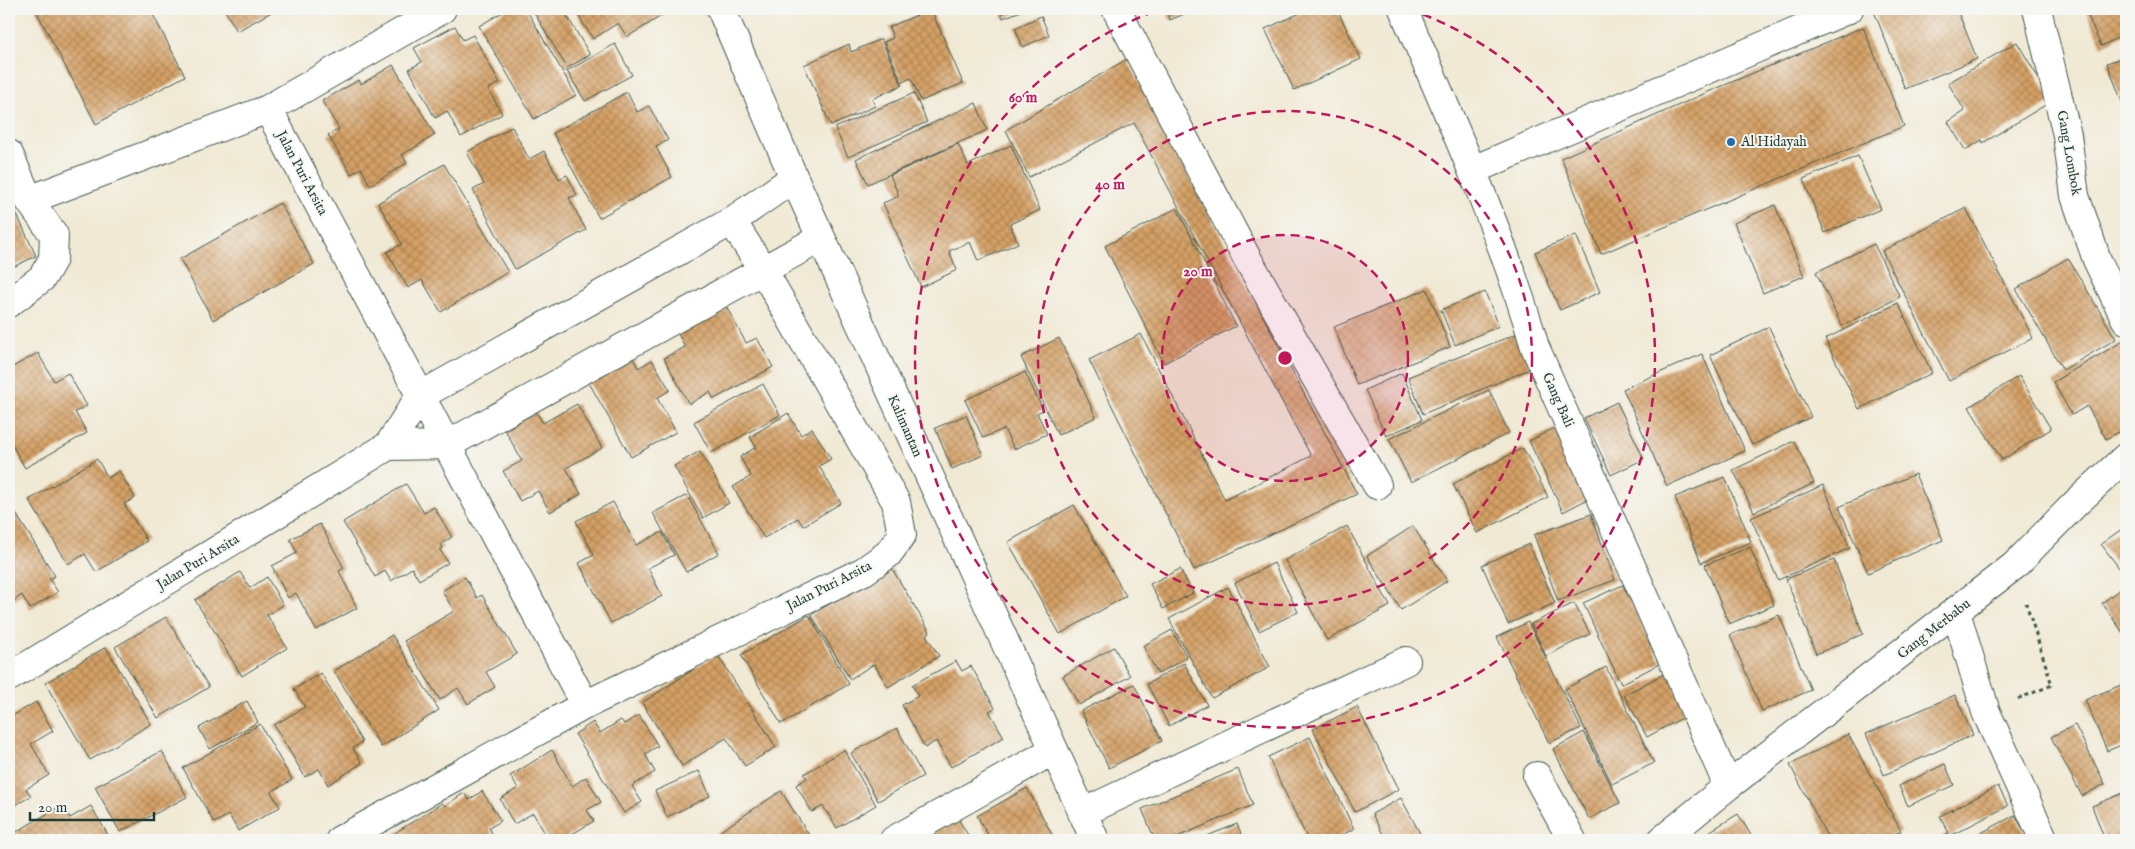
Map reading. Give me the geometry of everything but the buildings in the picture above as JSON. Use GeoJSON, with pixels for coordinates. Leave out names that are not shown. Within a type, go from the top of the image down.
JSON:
{"type":"FeatureCollection","features":[{"type":"Feature","properties":{"kind":"street"},"geometry":{"type":"LineString","coordinates":[[29,200],[268,109],[442,9]]}},
{"type":"Feature","properties":{"kind":"street","name":"Kalimantan"},"geometry":{"type":"LineString","coordinates":[[721,9],[821,238],[1095,840]]}},
{"type":"Feature","properties":{"kind":"street"},"geometry":{"type":"LineString","coordinates":[[1116,9],[1247,258],[1377,486]]}},
{"type":"Feature","properties":{"kind":"street","name":"Gang Bali"},"geometry":{"type":"LineString","coordinates":[[1403,9],[1473,170],[1520,296],[1534,347],[1728,786]]}},
{"type":"Feature","properties":{"kind":"street"},"geometry":{"type":"LineString","coordinates":[[1473,170],[1849,9]]}},
{"type":"Feature","properties":{"kind":"street","name":"Gang Lombok"},"geometry":{"type":"LineString","coordinates":[[2037,9],[2067,135],[2075,196],[2097,260],[2126,320]]}},
{"type":"Feature","properties":{"kind":"street","name":"Jalan Puri Arsita"},"geometry":{"type":"LineString","coordinates":[[268,109],[585,705]]}},
{"type":"Feature","properties":{"kind":"street"},"geometry":{"type":"LineString","coordinates":[[9,154],[29,200],[54,236],[53,259],[42,278],[9,303]]}},
{"type":"Feature","properties":{"kind":"street","name":"Jalan Puri Arsita"},"geometry":{"type":"LineString","coordinates":[[9,677],[388,446],[420,396],[732,221],[794,178]]}},
{"type":"Feature","properties":{"kind":"street","name":"Jalan Puri Arsita"},"geometry":{"type":"LineString","coordinates":[[340,840],[585,705],[864,572],[888,554],[902,535],[896,502],[764,270],[732,221]]}},
{"type":"Feature","properties":{"kind":"street"},"geometry":{"type":"LineString","coordinates":[[388,446],[447,446],[821,238]]}},
{"type":"Feature","properties":{"kind":"street","name":"Gang Merbabu"},"geometry":{"type":"LineString","coordinates":[[1662,840],[1728,786],[2014,566],[2076,502],[2126,457]]}},
{"type":"Feature","properties":{"kind":"street"},"geometry":{"type":"LineString","coordinates":[[1956,612],[1986,712],[2044,840]]}},
{"type":"Feature","properties":{"kind":"street"},"geometry":{"type":"LineString","coordinates":[[1082,813],[1406,661]]}},
{"type":"Feature","properties":{"kind":"street"},"geometry":{"type":"LineString","coordinates":[[894,840],[1054,750]]}},
{"type":"Feature","properties":{"kind":"street"},"geometry":{"type":"LineString","coordinates":[[1537,776],[1572,840]]}},
{"type":"Feature","properties":{"kind":"path"},"geometry":{"type":"LineString","coordinates":[[1986,712],[2052,685],[2014,566]]}},
{"type":"Feature","properties":{"kind":"place","name":"Al Hidayah"},"geometry":{"type":"Point","coordinates":[1731,142]}}]}
